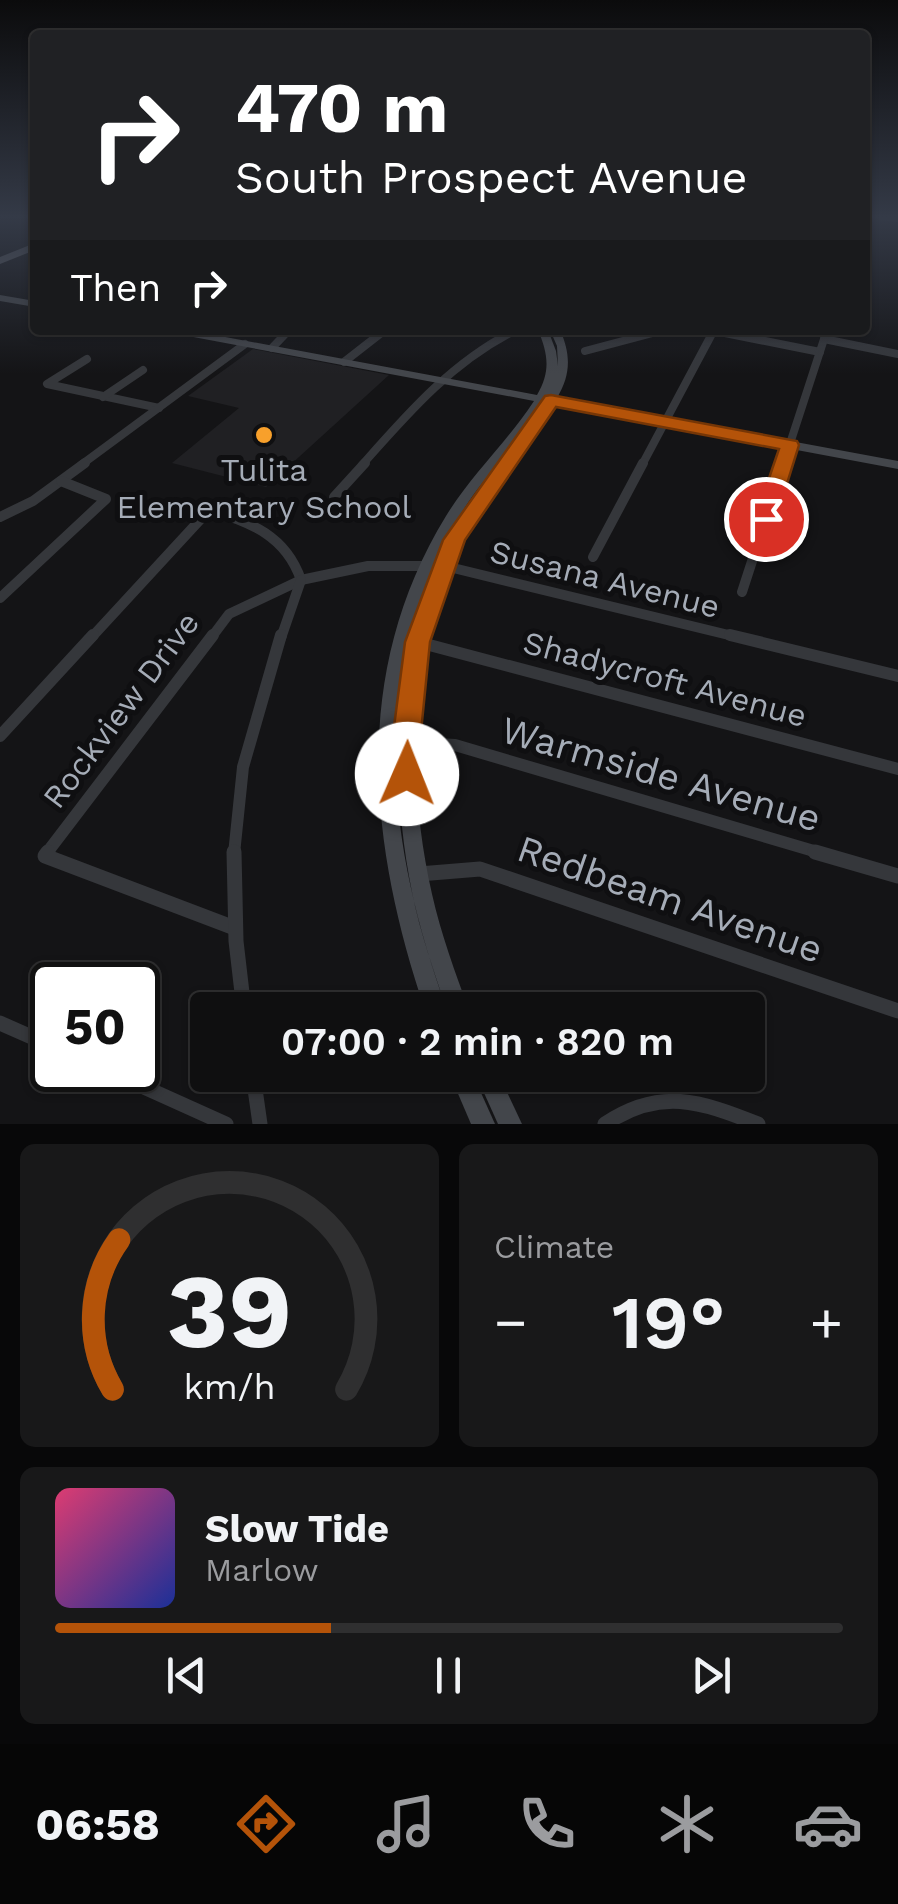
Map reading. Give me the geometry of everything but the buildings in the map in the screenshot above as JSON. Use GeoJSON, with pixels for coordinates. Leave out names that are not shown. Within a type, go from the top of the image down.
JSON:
{"type":"FeatureCollection","features":[{"type":"Feature","properties":{"kind":"main road"},"geometry":{"type":"LineString","coordinates":[[0,298],[30,303]]}},
{"type":"Feature","properties":{"kind":"main road"},"geometry":{"type":"LineString","coordinates":[[212,335],[898,465]]}},
{"type":"Feature","properties":{"kind":"main road"},"geometry":{"type":"LineString","coordinates":[[545,335],[552,353],[552,374],[545,399]]}},
{"type":"Feature","properties":{"kind":"main road"},"geometry":{"type":"LineString","coordinates":[[433,992],[419,874],[385,760],[438,566],[458,508],[545,399],[565,367],[557,335]]}},
{"type":"Feature","properties":{"kind":"main road"},"geometry":{"type":"LineString","coordinates":[[438,566],[407,623],[402,691],[406,742],[393,862],[427,959],[447,992]]}},
{"type":"Feature","properties":{"kind":"main road"},"geometry":{"type":"LineString","coordinates":[[468,1092],[482,1124]]}},
{"type":"Feature","properties":{"kind":"main road"},"geometry":{"type":"LineString","coordinates":[[495,1092],[510,1124]]}},
{"type":"Feature","properties":{"kind":"street"},"geometry":{"type":"LineString","coordinates":[[272,348],[285,335]]}},
{"type":"Feature","properties":{"kind":"street"},"geometry":{"type":"LineString","coordinates":[[344,362],[379,335]]}},
{"type":"Feature","properties":{"kind":"street"},"geometry":{"type":"LineString","coordinates":[[334,497],[471,354],[507,335]]}},
{"type":"Feature","properties":{"kind":"street"},"geometry":{"type":"LineString","coordinates":[[585,351],[645,335]]}},
{"type":"Feature","properties":{"kind":"street"},"geometry":{"type":"LineString","coordinates":[[594,557],[710,335]]}},
{"type":"Feature","properties":{"kind":"street"},"geometry":{"type":"LineString","coordinates":[[737,335],[820,352]]}},
{"type":"Feature","properties":{"kind":"street"},"geometry":{"type":"LineString","coordinates":[[742,592],[826,335]]}},
{"type":"Feature","properties":{"kind":"street"},"geometry":{"type":"LineString","coordinates":[[830,335],[898,354]]}},
{"type":"Feature","properties":{"kind":"street"},"geometry":{"type":"LineString","coordinates":[[0,517],[61,481],[245,344]]}},
{"type":"Feature","properties":{"kind":"street"},"geometry":{"type":"LineString","coordinates":[[86,359],[47,384],[159,408]]}},
{"type":"Feature","properties":{"kind":"street"},"geometry":{"type":"LineString","coordinates":[[103,397],[143,370]]}},
{"type":"Feature","properties":{"kind":"street"},"geometry":{"type":"LineString","coordinates":[[0,598],[106,500],[61,481]]}},
{"type":"Feature","properties":{"kind":"street"},"geometry":{"type":"LineString","coordinates":[[0,736],[209,510],[249,521],[282,544],[298,565],[302,580],[249,735],[237,821],[232,927],[241,992]]}},
{"type":"Feature","properties":{"kind":"street","name":"Susana Avenue"},"geometry":{"type":"LineString","coordinates":[[302,580],[368,566],[438,566],[898,676]]}},
{"type":"Feature","properties":{"kind":"street","name":"Rockview Drive"},"geometry":{"type":"LineString","coordinates":[[232,927],[45,856],[229,614],[302,580]]}},
{"type":"Feature","properties":{"kind":"street","name":"Shadycroft Avenue"},"geometry":{"type":"LineString","coordinates":[[418,642],[898,770]]}},
{"type":"Feature","properties":{"kind":"street","name":"Warmside Avenue"},"geometry":{"type":"LineString","coordinates":[[406,742],[456,745],[898,876]]}},
{"type":"Feature","properties":{"kind":"street","name":"Redbeam Avenue"},"geometry":{"type":"LineString","coordinates":[[419,874],[480,869],[898,1011]]}},
{"type":"Feature","properties":{"kind":"street"},"geometry":{"type":"LineString","coordinates":[[0,1023],[30,1036]]}},
{"type":"Feature","properties":{"kind":"street"},"geometry":{"type":"LineString","coordinates":[[155,1092],[226,1124]]}},
{"type":"Feature","properties":{"kind":"street"},"geometry":{"type":"LineString","coordinates":[[255,1092],[260,1124]]}},
{"type":"Feature","properties":{"kind":"street"},"geometry":{"type":"LineString","coordinates":[[605,1124],[626,1107],[666,1098],[704,1103],[758,1124]]}},
{"type":"Feature","properties":{"kind":"shaded area","name":"Tulita Elementary School"},"geometry":{"type":"Polygon","coordinates":[[[253,349],[389,375],[266,487],[172,463],[239,408],[188,396],[253,349]]]}},
{"type":"Feature","properties":{"kind":"place","name":"Tulita Elementary School"},"geometry":{"type":"Point","coordinates":[264,435]}},
{"type":"Feature","properties":{"kind":"route"},"geometry":{"type":"LineString","coordinates":[[407,774],[406,742],[418,642],[454,540],[551,400],[790,445],[766,519]]}}]}
